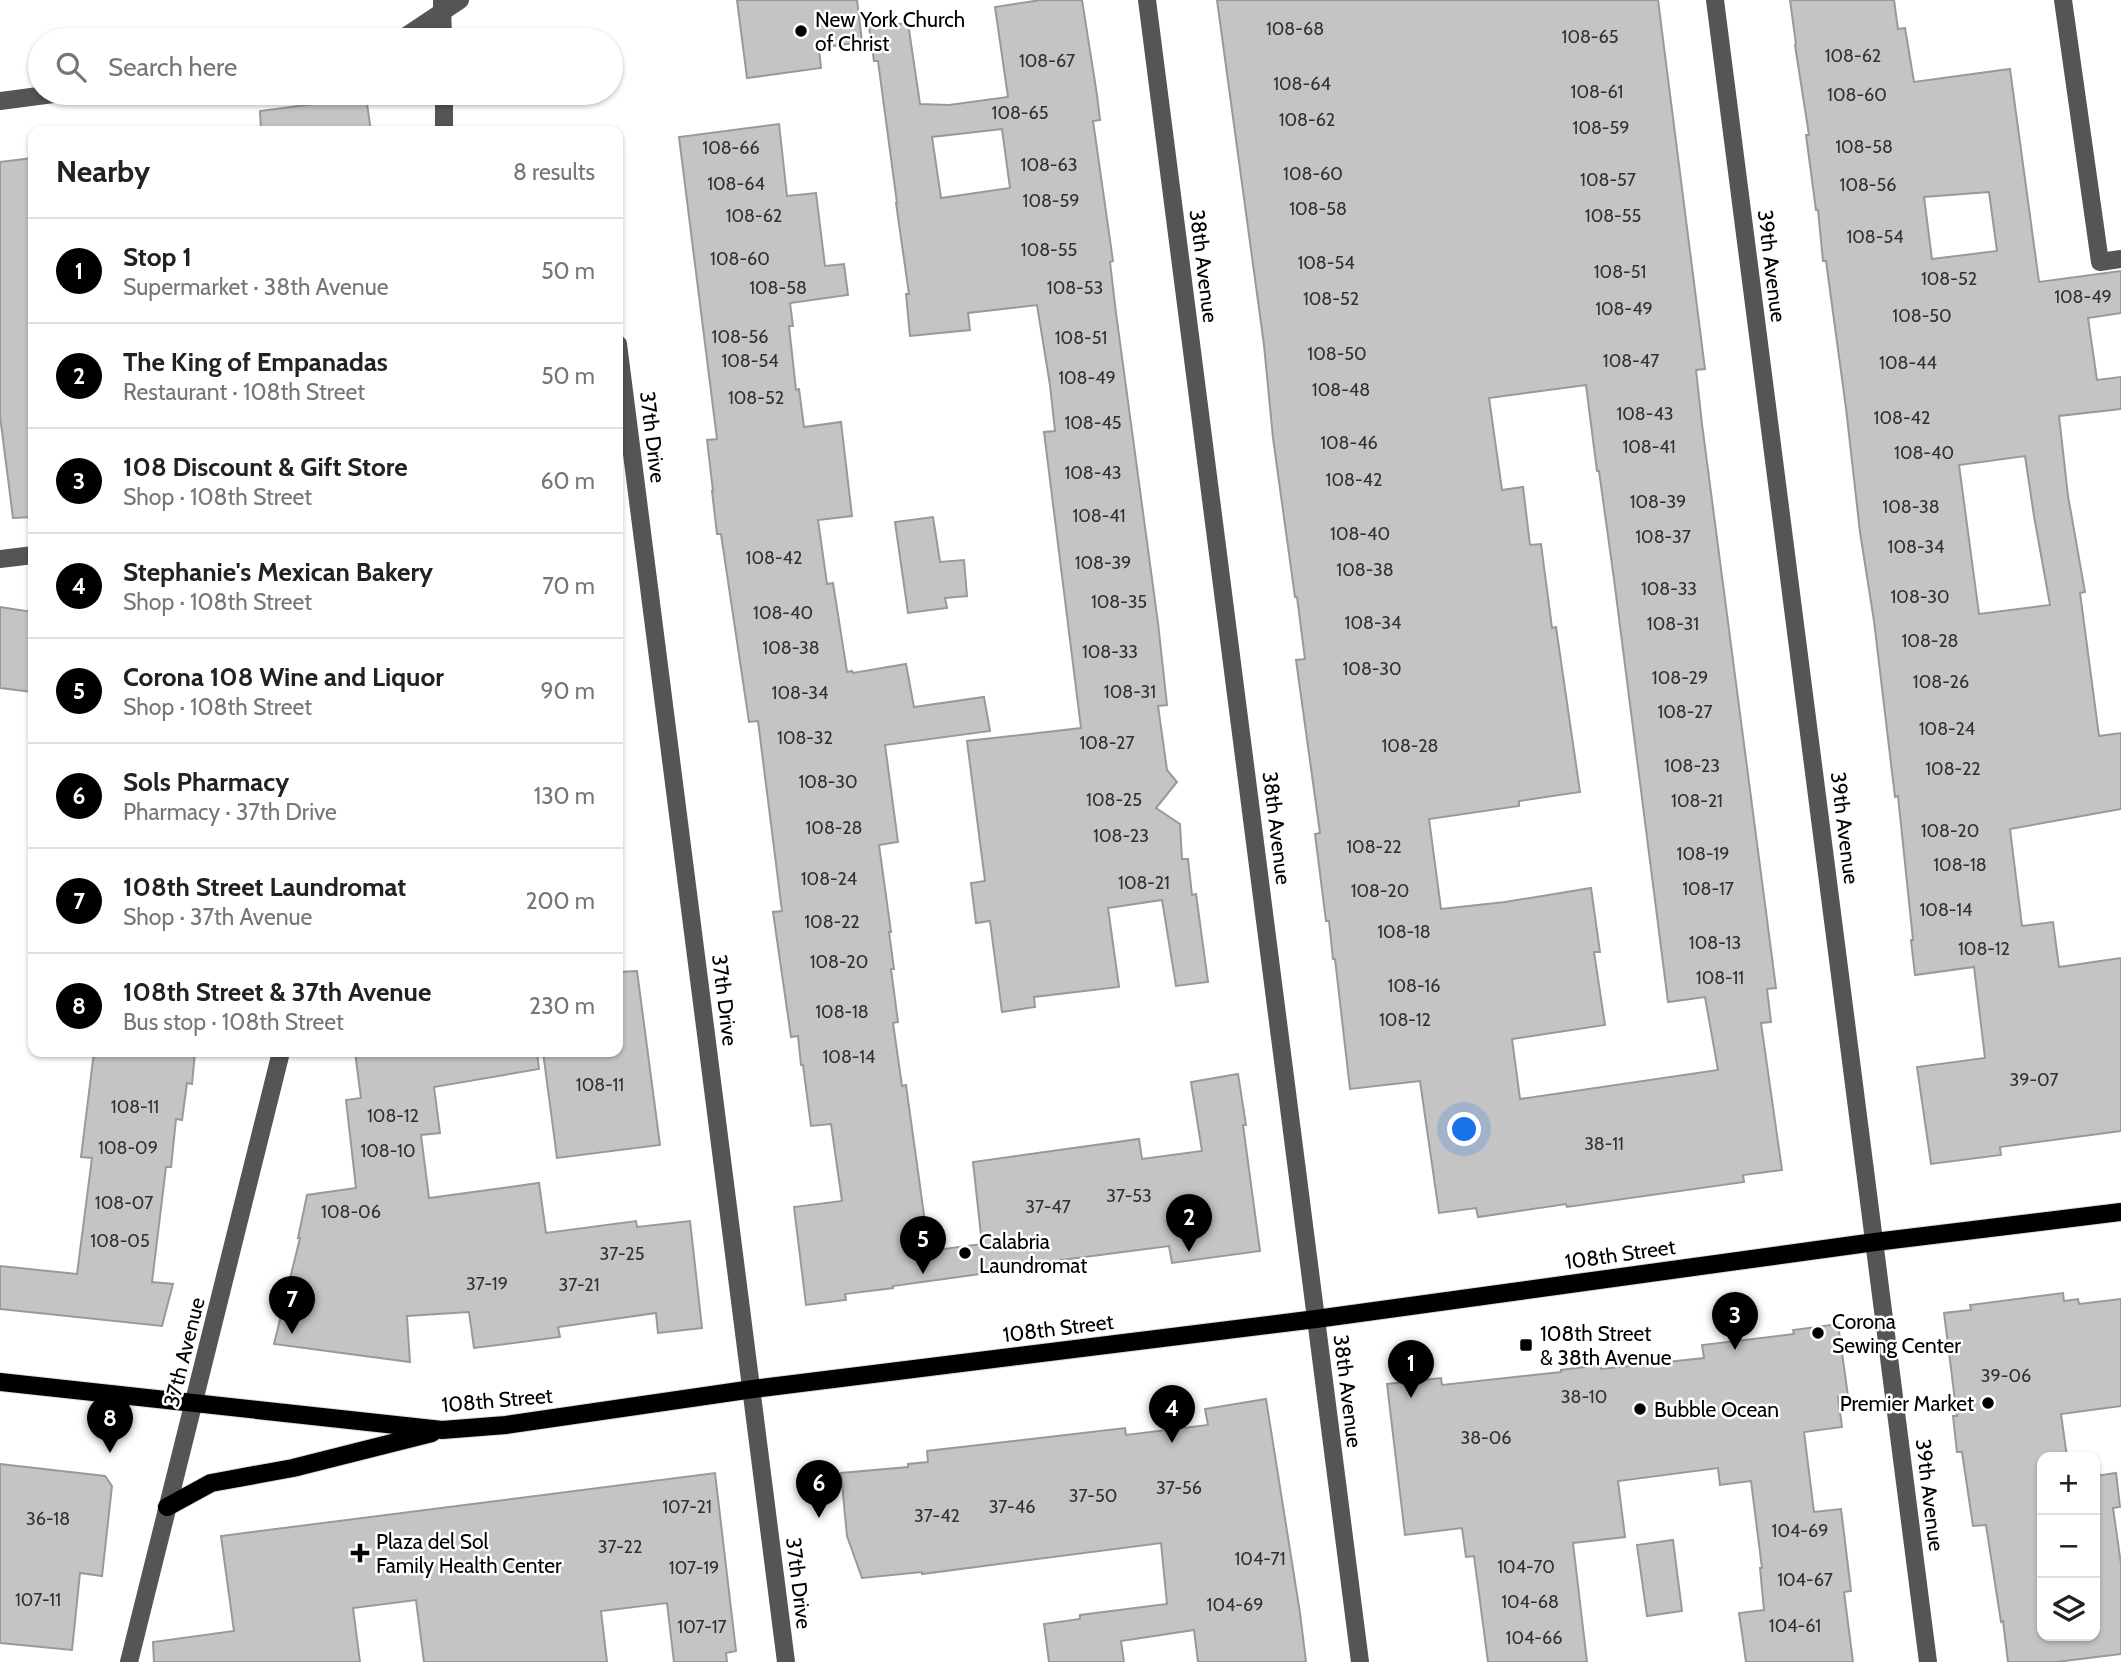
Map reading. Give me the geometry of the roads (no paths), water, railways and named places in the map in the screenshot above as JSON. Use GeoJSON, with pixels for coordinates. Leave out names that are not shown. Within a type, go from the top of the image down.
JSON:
{"type":"FeatureCollection","features":[{"type":"Feature","properties":{"kind":"main road","name":"108th Street"},"geometry":{"type":"LineString","coordinates":[[0,1382],[442,1430],[506,1425],[753,1389],[1316,1319],[1875,1242],[2121,1212]]}},
{"type":"Feature","properties":{"kind":"main road"},"geometry":{"type":"LineString","coordinates":[[167,1507],[211,1483],[293,1468],[442,1430]]}},
{"type":"Feature","properties":{"kind":"street"},"geometry":{"type":"LineString","coordinates":[[415,28],[442,6],[460,0]]}},
{"type":"Feature","properties":{"kind":"street","name":"38th Avenue"},"geometry":{"type":"LineString","coordinates":[[1147,0],[1360,1662]]}},
{"type":"Feature","properties":{"kind":"street","name":"39th Avenue"},"geometry":{"type":"LineString","coordinates":[[1715,0],[1928,1662]]}},
{"type":"Feature","properties":{"kind":"street"},"geometry":{"type":"LineString","coordinates":[[2063,0],[2100,262],[2121,259]]}},
{"type":"Feature","properties":{"kind":"street"},"geometry":{"type":"LineString","coordinates":[[442,6],[443,28]]}},
{"type":"Feature","properties":{"kind":"street"},"geometry":{"type":"LineString","coordinates":[[0,101],[28,97]]}},
{"type":"Feature","properties":{"kind":"street"},"geometry":{"type":"LineString","coordinates":[[444,105],[444,126]]}},
{"type":"Feature","properties":{"kind":"street","name":"37th Drive"},"geometry":{"type":"LineString","coordinates":[[623,383],[786,1662]]}},
{"type":"Feature","properties":{"kind":"street"},"geometry":{"type":"LineString","coordinates":[[0,559],[28,556]]}},
{"type":"Feature","properties":{"kind":"street","name":"37th Avenue"},"geometry":{"type":"LineString","coordinates":[[129,1662],[280,1057]]}},
{"type":"Feature","properties":{"kind":"place","name":"New York Church of Christ"},"geometry":{"type":"Point","coordinates":[801,31]}},
{"type":"Feature","properties":{"kind":"place","name":"The King of Empanadas"},"geometry":{"type":"Point","coordinates":[1189,1252]}},
{"type":"Feature","properties":{"kind":"place","name":"Calabria Laundromat"},"geometry":{"type":"Point","coordinates":[965,1253]}},
{"type":"Feature","properties":{"kind":"place","name":"Corona 108 Wine and Liquor"},"geometry":{"type":"Point","coordinates":[923,1274]}},
{"type":"Feature","properties":{"kind":"place","name":"Corona Sewing Center"},"geometry":{"type":"Point","coordinates":[1818,1333]}},
{"type":"Feature","properties":{"kind":"place","name":"108th Street Laundromat"},"geometry":{"type":"Point","coordinates":[292,1334]}},
{"type":"Feature","properties":{"kind":"place","name":"108th Street & 38th Avenue"},"geometry":{"type":"Point","coordinates":[1526,1345]}},
{"type":"Feature","properties":{"kind":"place","name":"108 Discount & Gift Store"},"geometry":{"type":"Point","coordinates":[1735,1350]}},
{"type":"Feature","properties":{"kind":"place","name":"Stop 1"},"geometry":{"type":"Point","coordinates":[1411,1398]}},
{"type":"Feature","properties":{"kind":"place","name":"Premier Market"},"geometry":{"type":"Point","coordinates":[1988,1403]}},
{"type":"Feature","properties":{"kind":"place","name":"Bubble Ocean"},"geometry":{"type":"Point","coordinates":[1640,1409]}},
{"type":"Feature","properties":{"kind":"place","name":"Stephanie's Mexican Bakery"},"geometry":{"type":"Point","coordinates":[1172,1443]}},
{"type":"Feature","properties":{"kind":"place","name":"108th Street & 37th Avenue"},"geometry":{"type":"Point","coordinates":[110,1453]}},
{"type":"Feature","properties":{"kind":"place","name":"Sols Pharmacy"},"geometry":{"type":"Point","coordinates":[819,1518]}},
{"type":"Feature","properties":{"kind":"place","name":"Plaza del Sol Family Health Center"},"geometry":{"type":"Point","coordinates":[360,1553]}}]}
